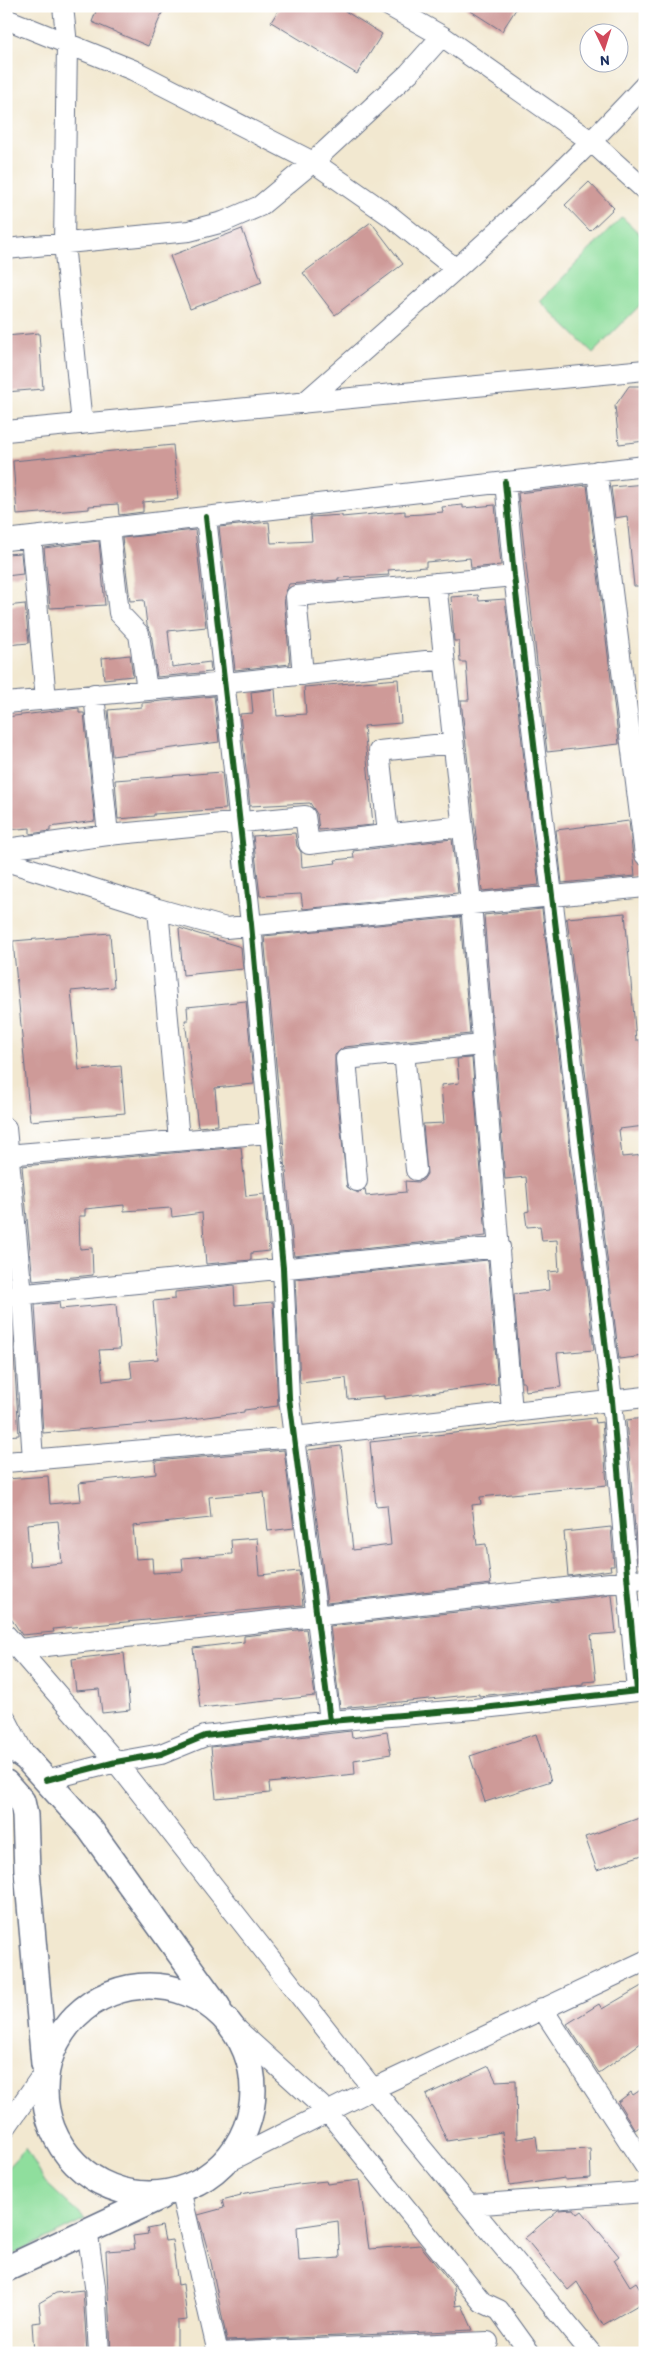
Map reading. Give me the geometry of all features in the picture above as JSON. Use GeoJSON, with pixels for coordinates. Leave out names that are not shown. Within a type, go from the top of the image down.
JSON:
{"type":"FeatureCollection","features":[{"type":"Feature","properties":{"kind":"main road"},"geometry":{"type":"LineString","coordinates":[[6,2269],[87,2230],[198,2182],[222,2165],[240,2141],[246,2127],[251,2113],[254,2082],[247,2053],[230,2023],[54,1778],[16,1751]]}},
{"type":"Feature","properties":{"kind":"main road"},"geometry":{"type":"LineString","coordinates":[[6,1783],[22,1801],[25,1815],[28,1880],[45,2071],[44,2105],[54,2137],[75,2165],[102,2184],[135,2194],[175,2191]]}},
{"type":"Feature","properties":{"kind":"main road"},"geometry":{"type":"LineString","coordinates":[[45,2071],[57,2039],[78,2013],[106,1994],[139,1986],[173,1988],[204,2001],[230,2023]]}},
{"type":"Feature","properties":{"kind":"street"},"geometry":{"type":"LineString","coordinates":[[63,6],[67,45],[64,243],[82,424]]}},
{"type":"Feature","properties":{"kind":"street"},"geometry":{"type":"LineString","coordinates":[[389,6],[442,36],[592,142],[645,190]]}},
{"type":"Feature","properties":{"kind":"street"},"geometry":{"type":"LineString","coordinates":[[10,24],[133,70],[313,162],[389,216],[456,269]]}},
{"type":"Feature","properties":{"kind":"street"},"geometry":{"type":"LineString","coordinates":[[6,248],[189,231],[223,222],[260,206],[313,162],[409,73],[442,36]]}},
{"type":"Feature","properties":{"kind":"street"},"geometry":{"type":"LineString","coordinates":[[304,402],[456,269],[592,142],[645,84]]}},
{"type":"Feature","properties":{"kind":"street"},"geometry":{"type":"LineString","coordinates":[[6,431],[645,370]]}},
{"type":"Feature","properties":{"kind":"street"},"geometry":{"type":"LineString","coordinates":[[6,540],[645,466]]}},
{"type":"Feature","properties":{"kind":"street"},"geometry":{"type":"LineString","coordinates":[[597,471],[645,855]]}},
{"type":"Feature","properties":{"kind":"street"},"geometry":{"type":"LineString","coordinates":[[54,1778],[109,1764],[161,1754],[205,1736],[330,1721],[474,1709],[637,1691],[636,1580],[612,1400],[514,576],[505,482]]}},
{"type":"Feature","properties":{"kind":"street"},"geometry":{"type":"LineString","coordinates":[[206,517],[251,924],[283,1268],[289,1398],[315,1617],[330,1721]]}},
{"type":"Feature","properties":{"kind":"street"},"geometry":{"type":"LineString","coordinates":[[109,528],[119,613],[139,634],[147,690]]}},
{"type":"Feature","properties":{"kind":"street"},"geometry":{"type":"LineString","coordinates":[[30,537],[46,699]]}},
{"type":"Feature","properties":{"kind":"street"},"geometry":{"type":"LineString","coordinates":[[304,675],[296,596],[514,576]]}},
{"type":"Feature","properties":{"kind":"street"},"geometry":{"type":"LineString","coordinates":[[436,583],[461,826],[471,903],[481,1046],[500,1247],[512,1412]]}},
{"type":"Feature","properties":{"kind":"street"},"geometry":{"type":"LineString","coordinates":[[6,703],[225,683],[444,659]]}},
{"type":"Feature","properties":{"kind":"street"},"geometry":{"type":"LineString","coordinates":[[94,694],[108,835]]}},
{"type":"Feature","properties":{"kind":"street"},"geometry":{"type":"LineString","coordinates":[[388,833],[379,751],[453,743]]}},
{"type":"Feature","properties":{"kind":"street"},"geometry":{"type":"LineString","coordinates":[[6,849],[108,835],[305,816],[309,844],[388,833],[461,826]]}},
{"type":"Feature","properties":{"kind":"street"},"geometry":{"type":"LineString","coordinates":[[6,861],[158,909],[226,928],[251,924],[645,887]]}},
{"type":"Feature","properties":{"kind":"street"},"geometry":{"type":"LineString","coordinates":[[158,909],[179,1140]]}},
{"type":"Feature","properties":{"kind":"street"},"geometry":{"type":"LineString","coordinates":[[357,1181],[346,1059],[481,1046]]}},
{"type":"Feature","properties":{"kind":"street"},"geometry":{"type":"LineString","coordinates":[[404,1053],[416,1170]]}},
{"type":"Feature","properties":{"kind":"street"},"geometry":{"type":"LineString","coordinates":[[6,1128],[14,1295],[33,1460]]}},
{"type":"Feature","properties":{"kind":"street"},"geometry":{"type":"LineString","coordinates":[[8,1155],[270,1133]]}},
{"type":"Feature","properties":{"kind":"street"},"geometry":{"type":"LineString","coordinates":[[14,1295],[500,1247]]}},
{"type":"Feature","properties":{"kind":"street"},"geometry":{"type":"LineString","coordinates":[[6,1462],[294,1437],[645,1397]]}},
{"type":"Feature","properties":{"kind":"street"},"geometry":{"type":"LineString","coordinates":[[12,1642],[315,1617],[636,1580]]}},
{"type":"Feature","properties":{"kind":"street"},"geometry":{"type":"LineString","coordinates":[[12,1642],[373,2089],[591,2353]]}},
{"type":"Feature","properties":{"kind":"street"},"geometry":{"type":"LineString","coordinates":[[6,1718],[16,1751]]}},
{"type":"Feature","properties":{"kind":"street"},"geometry":{"type":"LineString","coordinates":[[222,2165],[373,2089],[645,1961]]}},
{"type":"Feature","properties":{"kind":"street"},"geometry":{"type":"LineString","coordinates":[[542,2008],[645,2166]]}},
{"type":"Feature","properties":{"kind":"street"},"geometry":{"type":"LineString","coordinates":[[230,2023],[328,2112],[482,2302],[499,2310],[530,2353]]}},
{"type":"Feature","properties":{"kind":"street"},"geometry":{"type":"LineString","coordinates":[[6,2127],[45,2071]]}},
{"type":"Feature","properties":{"kind":"street"},"geometry":{"type":"LineString","coordinates":[[175,2191],[218,2353],[489,2348],[499,2310]]}},
{"type":"Feature","properties":{"kind":"street"},"geometry":{"type":"LineString","coordinates":[[470,2205],[645,2192]]}},
{"type":"Feature","properties":{"kind":"street"},"geometry":{"type":"LineString","coordinates":[[87,2230],[95,2286],[99,2353]]}},
{"type":"Feature","properties":{"kind":"green space"},"geometry":{"type":"Polygon","coordinates":[[[622,217],[645,239],[645,300],[593,353],[540,301],[622,217]]]}},
{"type":"Feature","properties":{"kind":"green space"},"geometry":{"type":"Polygon","coordinates":[[[26,2148],[45,2182],[85,2219],[6,2258],[6,2169],[26,2148]]]}},
{"type":"Feature","properties":{"kind":"building"},"geometry":{"type":"Polygon","coordinates":[[[98,6],[165,6],[148,46],[92,22],[98,6]]]}},
{"type":"Feature","properties":{"kind":"building"},"geometry":{"type":"Polygon","coordinates":[[[281,6],[337,6],[382,34],[357,74],[271,22],[281,6]]]}},
{"type":"Feature","properties":{"kind":"building"},"geometry":{"type":"Polygon","coordinates":[[[463,6],[518,6],[502,31],[463,6]]]}},
{"type":"Feature","properties":{"kind":"building"},"geometry":{"type":"Polygon","coordinates":[[[589,182],[614,208],[590,231],[565,205],[589,182]]]}},
{"type":"Feature","properties":{"kind":"building"},"geometry":{"type":"Polygon","coordinates":[[[371,222],[403,264],[335,315],[303,273],[371,222]]]}},
{"type":"Feature","properties":{"kind":"building"},"geometry":{"type":"Polygon","coordinates":[[[242,229],[262,282],[190,309],[170,256],[242,229]]]}},
{"type":"Feature","properties":{"kind":"building"},"geometry":{"type":"Polygon","coordinates":[[[39,333],[43,389],[6,392],[6,336],[39,333]]]}},
{"type":"Feature","properties":{"kind":"building"},"geometry":{"type":"Polygon","coordinates":[[[629,386],[645,386],[645,441],[619,444],[615,406],[629,386]]]}},
{"type":"Feature","properties":{"kind":"building"},"geometry":{"type":"Polygon","coordinates":[[[173,445],[178,499],[143,502],[143,512],[119,515],[118,504],[89,506],[89,509],[17,515],[13,461],[173,445]]]}},
{"type":"Feature","properties":{"kind":"building"},"geometry":{"type":"Polygon","coordinates":[[[645,484],[645,586],[634,586],[627,516],[615,518],[611,487],[645,484]]]}},
{"type":"Feature","properties":{"kind":"building"},"geometry":{"type":"Polygon","coordinates":[[[587,485],[619,744],[547,752],[518,493],[587,485]]]}},
{"type":"Feature","properties":{"kind":"building"},"geometry":{"type":"Polygon","coordinates":[[[463,505],[463,508],[495,505],[501,565],[471,568],[470,558],[426,562],[426,567],[388,570],[389,575],[338,578],[338,580],[289,584],[284,597],[290,664],[235,670],[219,527],[269,522],[271,543],[312,541],[310,517],[342,515],[342,517],[405,511],[405,515],[422,514],[443,512],[442,507],[463,505]]]}},
{"type":"Feature","properties":{"kind":"building"},"geometry":{"type":"Polygon","coordinates":[[[195,530],[206,627],[168,631],[172,667],[210,662],[211,672],[157,677],[151,632],[147,625],[144,600],[130,601],[122,538],[195,530]]]}},
{"type":"Feature","properties":{"kind":"building"},"geometry":{"type":"Polygon","coordinates":[[[99,541],[105,605],[50,608],[44,548],[99,541]]]}},
{"type":"Feature","properties":{"kind":"building"},"geometry":{"type":"Polygon","coordinates":[[[21,553],[23,574],[6,576],[6,554],[21,553]]]}},
{"type":"Feature","properties":{"kind":"building"},"geometry":{"type":"Polygon","coordinates":[[[478,595],[479,601],[505,599],[539,885],[482,891],[461,700],[469,700],[466,662],[460,662],[459,641],[454,641],[451,597],[478,595]]]}},
{"type":"Feature","properties":{"kind":"building"},"geometry":{"type":"Polygon","coordinates":[[[25,604],[29,643],[6,645],[6,606],[25,604]]]}},
{"type":"Feature","properties":{"kind":"building"},"geometry":{"type":"Polygon","coordinates":[[[130,655],[133,676],[104,679],[102,658],[130,655]]]}},
{"type":"Feature","properties":{"kind":"building"},"geometry":{"type":"Polygon","coordinates":[[[398,679],[401,723],[364,726],[373,825],[319,830],[317,814],[310,803],[250,806],[240,714],[253,713],[251,692],[275,689],[277,716],[306,714],[304,687],[398,679]]]}},
{"type":"Feature","properties":{"kind":"building"},"geometry":{"type":"Polygon","coordinates":[[[214,696],[219,742],[112,756],[108,710],[142,707],[142,703],[214,696]]]}},
{"type":"Feature","properties":{"kind":"building"},"geometry":{"type":"Polygon","coordinates":[[[79,708],[79,713],[84,713],[95,821],[50,827],[50,831],[30,834],[30,828],[6,830],[6,717],[79,708]]]}},
{"type":"Feature","properties":{"kind":"building"},"geometry":{"type":"Polygon","coordinates":[[[222,772],[226,809],[154,814],[154,816],[118,819],[115,780],[222,772]]]}},
{"type":"Feature","properties":{"kind":"building"},"geometry":{"type":"Polygon","coordinates":[[[629,821],[635,876],[562,883],[556,830],[629,821]]]}},
{"type":"Feature","properties":{"kind":"building"},"geometry":{"type":"Polygon","coordinates":[[[295,833],[297,846],[301,852],[302,867],[336,863],[335,860],[354,858],[353,851],[452,839],[458,893],[303,909],[301,894],[260,896],[253,836],[295,833]]]}},
{"type":"Feature","properties":{"kind":"building"},"geometry":{"type":"Polygon","coordinates":[[[542,909],[594,1350],[557,1353],[561,1387],[525,1391],[524,1382],[521,1382],[514,1294],[549,1290],[548,1272],[559,1271],[557,1240],[542,1241],[540,1226],[527,1227],[525,1212],[529,1211],[526,1177],[505,1179],[484,915],[542,909]]]}},
{"type":"Feature","properties":{"kind":"building"},"geometry":{"type":"Polygon","coordinates":[[[625,913],[636,1040],[640,1040],[645,1076],[645,1126],[619,1129],[622,1157],[645,1155],[645,1356],[619,1359],[567,918],[625,913]]]}},
{"type":"Feature","properties":{"kind":"building"},"geometry":{"type":"Polygon","coordinates":[[[460,917],[470,1034],[344,1047],[335,1055],[335,1074],[347,1187],[358,1193],[365,1189],[366,1196],[406,1192],[405,1181],[418,1182],[423,1180],[427,1174],[423,1124],[444,1123],[441,1085],[459,1083],[457,1059],[472,1058],[486,1236],[294,1256],[264,936],[460,917]]]}},
{"type":"Feature","properties":{"kind":"building"},"geometry":{"type":"Polygon","coordinates":[[[179,928],[241,947],[243,969],[183,975],[179,928]]]}},
{"type":"Feature","properties":{"kind":"building"},"geometry":{"type":"Polygon","coordinates":[[[110,933],[114,987],[71,991],[79,1070],[121,1066],[125,1113],[30,1121],[13,941],[110,933]]]}},
{"type":"Feature","properties":{"kind":"building"},"geometry":{"type":"Polygon","coordinates":[[[246,1001],[254,1084],[215,1088],[218,1125],[198,1127],[185,1020],[188,1020],[187,1007],[246,1001]]]}},
{"type":"Feature","properties":{"kind":"building"},"geometry":{"type":"Polygon","coordinates":[[[241,1147],[246,1196],[264,1194],[269,1251],[251,1253],[251,1260],[206,1264],[202,1213],[172,1217],[171,1208],[124,1211],[124,1205],[85,1209],[85,1216],[79,1216],[80,1249],[92,1248],[93,1275],[33,1281],[22,1166],[241,1147]]]}},
{"type":"Feature","properties":{"kind":"building"},"geometry":{"type":"Polygon","coordinates":[[[488,1260],[498,1384],[384,1399],[384,1396],[348,1399],[346,1378],[300,1383],[295,1279],[488,1260]]]}},
{"type":"Feature","properties":{"kind":"building"},"geometry":{"type":"Polygon","coordinates":[[[234,1285],[235,1305],[273,1302],[278,1406],[177,1421],[43,1433],[35,1305],[59,1303],[60,1309],[116,1304],[120,1349],[99,1350],[103,1381],[132,1378],[130,1361],[158,1359],[153,1301],[175,1299],[175,1292],[234,1285]]]}},
{"type":"Feature","properties":{"kind":"building"},"geometry":{"type":"Polygon","coordinates":[[[11,1307],[19,1435],[6,1436],[6,1308],[11,1307]]]}},
{"type":"Feature","properties":{"kind":"building"},"geometry":{"type":"Polygon","coordinates":[[[595,1418],[596,1423],[602,1422],[607,1485],[480,1497],[481,1504],[472,1505],[477,1545],[486,1544],[491,1584],[327,1603],[308,1450],[341,1446],[353,1550],[391,1545],[387,1505],[376,1506],[370,1442],[595,1418]]]}},
{"type":"Feature","properties":{"kind":"building"},"geometry":{"type":"Polygon","coordinates":[[[645,1418],[645,1563],[638,1564],[626,1420],[645,1418]]]}},
{"type":"Feature","properties":{"kind":"building"},"geometry":{"type":"Polygon","coordinates":[[[284,1450],[294,1528],[268,1531],[264,1492],[209,1497],[211,1518],[133,1526],[136,1559],[152,1558],[153,1573],[183,1571],[182,1558],[232,1554],[231,1540],[257,1538],[260,1575],[299,1571],[303,1605],[53,1629],[54,1632],[22,1635],[6,1611],[6,1479],[48,1476],[50,1504],[81,1501],[79,1483],[156,1474],[155,1461],[284,1450]],[[58,1521],[27,1524],[30,1566],[62,1563],[58,1521]]]}},
{"type":"Feature","properties":{"kind":"building"},"geometry":{"type":"Polygon","coordinates":[[[611,1527],[614,1566],[610,1566],[611,1570],[568,1576],[564,1532],[611,1527]]]}},
{"type":"Feature","properties":{"kind":"building"},"geometry":{"type":"Polygon","coordinates":[[[612,1595],[616,1633],[591,1635],[596,1681],[583,1682],[583,1685],[479,1696],[479,1694],[340,1708],[330,1626],[612,1595]]]}},
{"type":"Feature","properties":{"kind":"building"},"geometry":{"type":"Polygon","coordinates":[[[306,1629],[315,1696],[200,1708],[193,1648],[244,1642],[244,1636],[306,1629]]]}},
{"type":"Feature","properties":{"kind":"building"},"geometry":{"type":"Polygon","coordinates":[[[124,1653],[130,1710],[102,1713],[99,1689],[76,1691],[72,1659],[124,1653]]]}},
{"type":"Feature","properties":{"kind":"building"},"geometry":{"type":"Polygon","coordinates":[[[351,1731],[352,1738],[387,1732],[391,1754],[354,1760],[355,1774],[269,1783],[270,1793],[216,1798],[211,1747],[351,1731]]]}},
{"type":"Feature","properties":{"kind":"building"},"geometry":{"type":"Polygon","coordinates":[[[536,1734],[551,1781],[485,1802],[470,1756],[536,1734]]]}},
{"type":"Feature","properties":{"kind":"building"},"geometry":{"type":"Polygon","coordinates":[[[645,1816],[645,1854],[597,1870],[585,1837],[645,1816]]]}},
{"type":"Feature","properties":{"kind":"building"},"geometry":{"type":"Polygon","coordinates":[[[645,1984],[645,2040],[599,2073],[567,2024],[599,2004],[602,2009],[645,1984]]]}},
{"type":"Feature","properties":{"kind":"building"},"geometry":{"type":"Polygon","coordinates":[[[489,2066],[496,2081],[516,2080],[517,2139],[536,2136],[538,2151],[590,2149],[591,2178],[565,2180],[565,2178],[510,2186],[502,2132],[447,2141],[426,2095],[489,2066]]]}},
{"type":"Feature","properties":{"kind":"building"},"geometry":{"type":"Polygon","coordinates":[[[645,2087],[645,2123],[635,2130],[618,2102],[631,2092],[633,2095],[645,2087]]]}},
{"type":"Feature","properties":{"kind":"building"},"geometry":{"type":"Polygon","coordinates":[[[359,2180],[369,2249],[420,2245],[454,2287],[456,2306],[462,2305],[473,2330],[227,2341],[211,2262],[198,2215],[224,2208],[222,2200],[240,2194],[298,2184],[326,2181],[327,2184],[359,2180]],[[338,2221],[297,2227],[299,2261],[340,2258],[338,2221]]]}},
{"type":"Feature","properties":{"kind":"building"},"geometry":{"type":"Polygon","coordinates":[[[574,2209],[578,2214],[582,2211],[619,2256],[614,2260],[630,2286],[636,2282],[645,2297],[645,2301],[603,2325],[577,2282],[568,2290],[525,2238],[558,2210],[574,2209]]]}},
{"type":"Feature","properties":{"kind":"building"},"geometry":{"type":"Polygon","coordinates":[[[162,2226],[165,2241],[172,2240],[178,2285],[183,2284],[187,2320],[177,2321],[177,2352],[111,2353],[106,2251],[135,2249],[133,2236],[148,2234],[147,2229],[162,2226]]]}},
{"type":"Feature","properties":{"kind":"building"},"geometry":{"type":"Polygon","coordinates":[[[83,2290],[87,2353],[34,2353],[32,2323],[41,2322],[39,2303],[56,2293],[83,2290]]]}},
{"type":"Feature","properties":{"kind":"cycle path"},"geometry":{"type":"LineString","coordinates":[[46,1780],[116,1762],[161,1754],[205,1736],[330,1721],[474,1709],[637,1691],[612,1400],[514,576],[505,482]]}},
{"type":"Feature","properties":{"kind":"cycle path"},"geometry":{"type":"LineString","coordinates":[[206,517],[251,924],[283,1268],[289,1398],[330,1721]]}}]}
